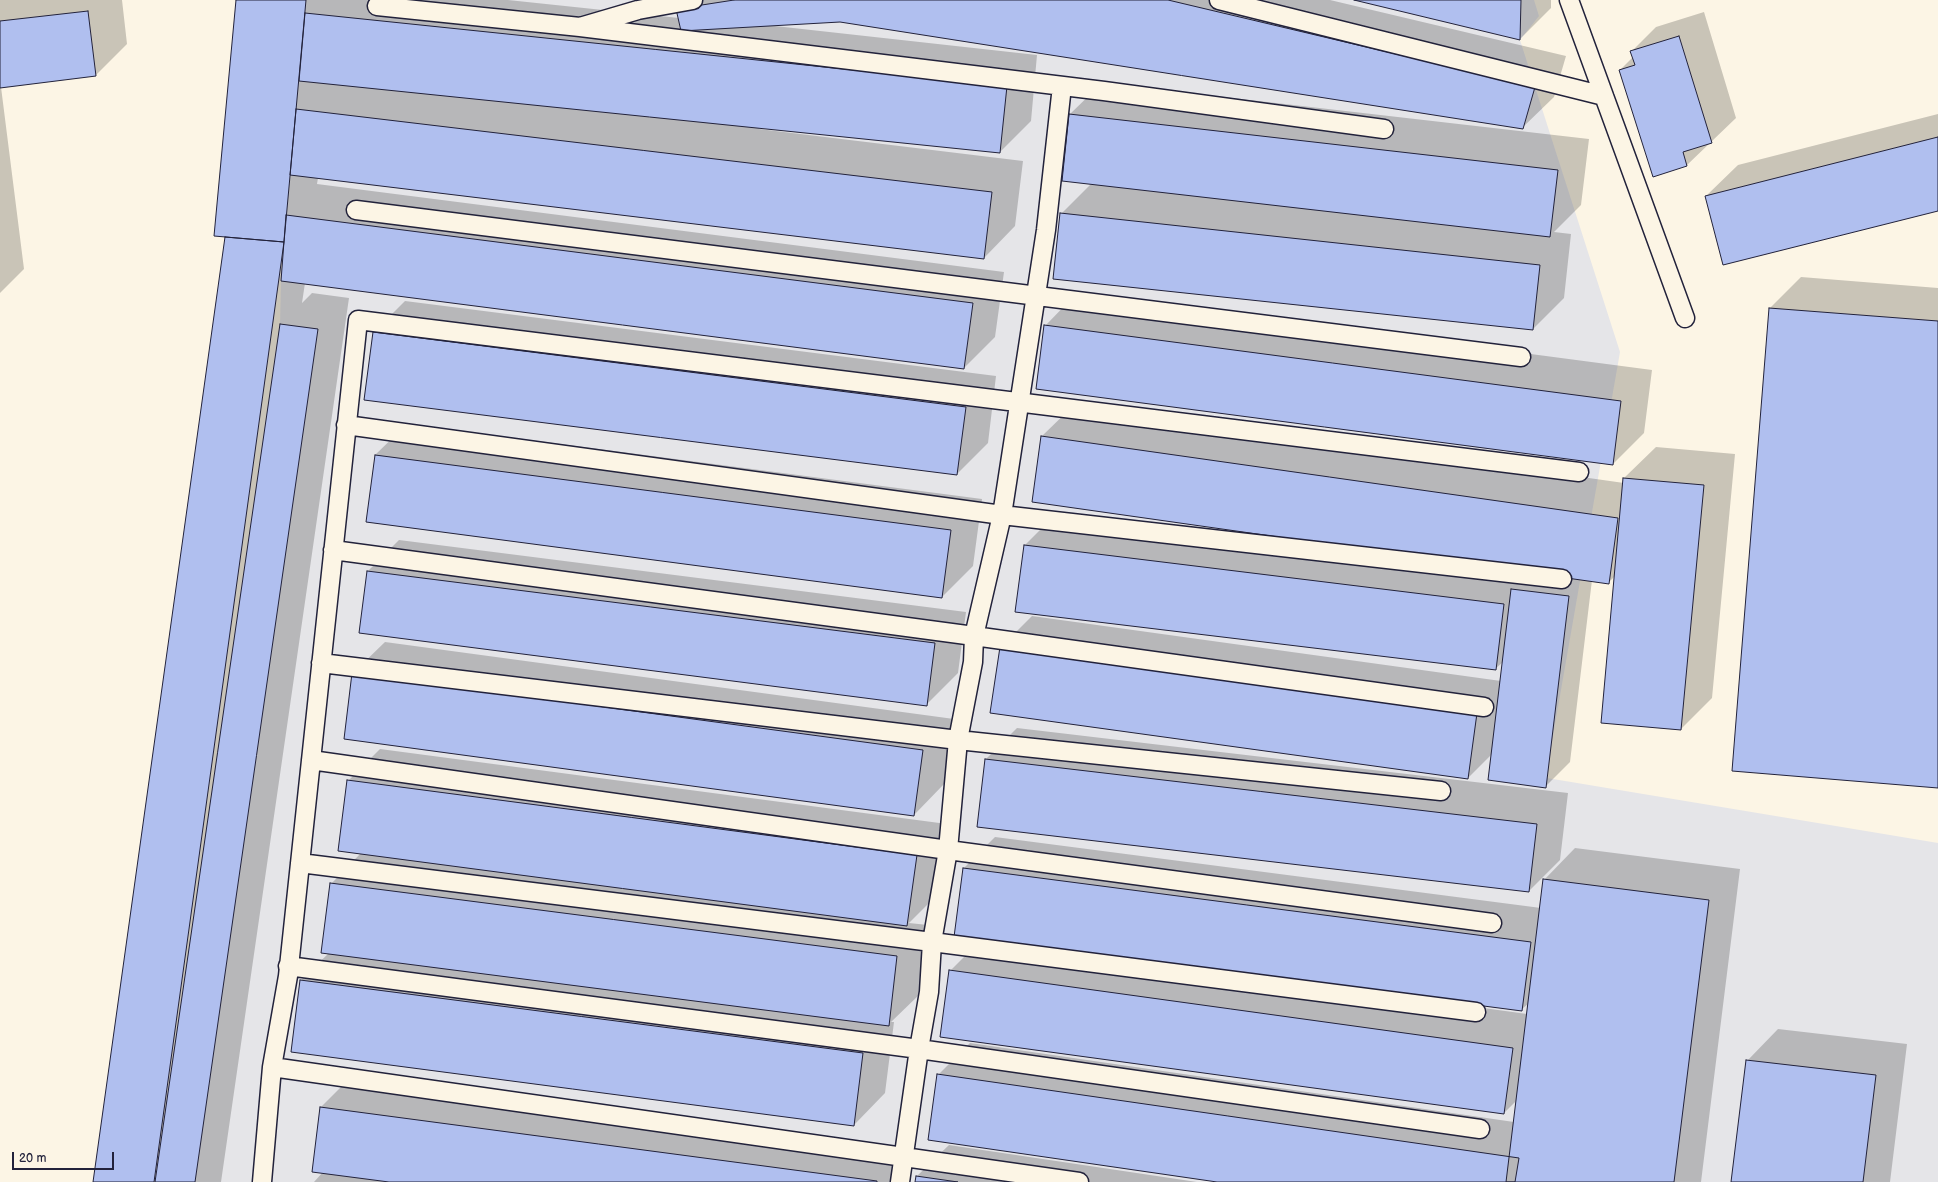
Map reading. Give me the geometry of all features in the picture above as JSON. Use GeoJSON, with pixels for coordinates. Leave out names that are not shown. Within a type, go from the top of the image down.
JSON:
{"type":"FeatureCollection","features":[{"type":"Feature","properties":{"kind":"lane"},"geometry":{"type":"LineString","coordinates":[[580,27],[638,10],[693,0]]}},
{"type":"Feature","properties":{"kind":"lane"},"geometry":{"type":"LineString","coordinates":[[1219,0],[1604,96]]}},
{"type":"Feature","properties":{"kind":"lane"},"geometry":{"type":"LineString","coordinates":[[1569,0],[1685,318]]}},
{"type":"Feature","properties":{"kind":"lane"},"geometry":{"type":"LineString","coordinates":[[377,6],[580,27],[1062,86],[1384,129]]}},
{"type":"Feature","properties":{"kind":"lane"},"geometry":{"type":"LineString","coordinates":[[900,1182],[919,1048],[929,992],[932,942],[948,850],[958,740],[972,662],[974,636],[1002,514],[1046,230],[1062,86]]}},
{"type":"Feature","properties":{"kind":"lane"},"geometry":{"type":"LineString","coordinates":[[356,210],[1035,294],[1521,357]]}},
{"type":"Feature","properties":{"kind":"lane"},"geometry":{"type":"LineString","coordinates":[[262,1182],[272,1067],[288,966],[300,863],[358,320],[1018,404],[1579,472]]}},
{"type":"Feature","properties":{"kind":"lane"},"geometry":{"type":"LineString","coordinates":[[346,425],[1002,514],[1562,579]]}},
{"type":"Feature","properties":{"kind":"lane"},"geometry":{"type":"LineString","coordinates":[[333,550],[974,636],[1484,708]]}},
{"type":"Feature","properties":{"kind":"lane"},"geometry":{"type":"LineString","coordinates":[[321,663],[958,740],[1442,791]]}},
{"type":"Feature","properties":{"kind":"lane"},"geometry":{"type":"LineString","coordinates":[[311,760],[948,850],[1492,923]]}},
{"type":"Feature","properties":{"kind":"lane"},"geometry":{"type":"LineString","coordinates":[[300,863],[1476,1012]]}},
{"type":"Feature","properties":{"kind":"lane"},"geometry":{"type":"LineString","coordinates":[[288,966],[919,1048],[1480,1129]]}},
{"type":"Feature","properties":{"kind":"lane"},"geometry":{"type":"LineString","coordinates":[[272,1067],[1079,1182]]}},
{"type":"Feature","properties":{"kind":"shaded area"},"geometry":{"type":"Polygon","coordinates":[[[306,0],[1534,0],[1539,16],[1520,40],[1620,352],[1546,776],[1547,778],[1938,843],[1938,1182],[156,1182],[280,324],[281,281],[306,0]]]}},
{"type":"Feature","properties":{"kind":"building"},"geometry":{"type":"Polygon","coordinates":[[[236,0],[306,0],[284,242],[214,236],[236,0]]]}},
{"type":"Feature","properties":{"kind":"building"},"geometry":{"type":"Polygon","coordinates":[[[734,0],[1168,0],[1535,87],[1523,129],[840,22],[681,31],[676,9],[734,0]]]}},
{"type":"Feature","properties":{"kind":"building"},"geometry":{"type":"Polygon","coordinates":[[[1354,0],[1521,0],[1520,40],[1354,0]]]}},
{"type":"Feature","properties":{"kind":"building"},"geometry":{"type":"Polygon","coordinates":[[[88,11],[96,76],[0,88],[0,21],[88,11]]]}},
{"type":"Feature","properties":{"kind":"building"},"geometry":{"type":"Polygon","coordinates":[[[305,13],[1007,86],[1000,153],[299,81],[305,13]]]}},
{"type":"Feature","properties":{"kind":"building"},"geometry":{"type":"Polygon","coordinates":[[[1679,36],[1712,143],[1683,152],[1687,166],[1653,177],[1619,70],[1635,65],[1630,51],[1679,36]]]}},
{"type":"Feature","properties":{"kind":"building"},"geometry":{"type":"Polygon","coordinates":[[[296,109],[992,192],[984,259],[290,175],[296,109]]]}},
{"type":"Feature","properties":{"kind":"building"},"geometry":{"type":"Polygon","coordinates":[[[1069,114],[1558,170],[1550,237],[1062,181],[1069,114]]]}},
{"type":"Feature","properties":{"kind":"building"},"geometry":{"type":"Polygon","coordinates":[[[1938,137],[1938,211],[1723,265],[1705,196],[1938,137]]]}},
{"type":"Feature","properties":{"kind":"building"},"geometry":{"type":"Polygon","coordinates":[[[1060,213],[1540,265],[1533,330],[1053,279],[1060,213]]]}},
{"type":"Feature","properties":{"kind":"building"},"geometry":{"type":"Polygon","coordinates":[[[286,215],[973,303],[964,369],[281,281],[286,215]]]}},
{"type":"Feature","properties":{"kind":"building"},"geometry":{"type":"Polygon","coordinates":[[[225,237],[284,242],[154,1182],[93,1182],[225,237]]]}},
{"type":"Feature","properties":{"kind":"building"},"geometry":{"type":"Polygon","coordinates":[[[1769,308],[1938,321],[1938,788],[1732,771],[1769,308]]]}},
{"type":"Feature","properties":{"kind":"building"},"geometry":{"type":"Polygon","coordinates":[[[280,324],[318,329],[195,1182],[155,1182],[280,324]]]}},
{"type":"Feature","properties":{"kind":"building"},"geometry":{"type":"Polygon","coordinates":[[[1044,325],[1621,401],[1613,465],[1036,389],[1044,325]]]}},
{"type":"Feature","properties":{"kind":"building"},"geometry":{"type":"Polygon","coordinates":[[[373,332],[966,407],[957,475],[364,400],[373,332]]]}},
{"type":"Feature","properties":{"kind":"building"},"geometry":{"type":"Polygon","coordinates":[[[1041,436],[1618,518],[1609,584],[1032,502],[1041,436]]]}},
{"type":"Feature","properties":{"kind":"building"},"geometry":{"type":"Polygon","coordinates":[[[375,455],[951,530],[942,598],[366,522],[375,455]]]}},
{"type":"Feature","properties":{"kind":"building"},"geometry":{"type":"Polygon","coordinates":[[[1623,478],[1704,485],[1681,730],[1601,723],[1623,478]]]}},
{"type":"Feature","properties":{"kind":"building"},"geometry":{"type":"Polygon","coordinates":[[[1024,545],[1504,604],[1496,670],[1015,612],[1024,545]]]}},
{"type":"Feature","properties":{"kind":"building"},"geometry":{"type":"Polygon","coordinates":[[[367,571],[935,643],[927,706],[359,633],[367,571]]]}},
{"type":"Feature","properties":{"kind":"building"},"geometry":{"type":"Polygon","coordinates":[[[1511,589],[1569,596],[1546,788],[1488,780],[1511,589]]]}},
{"type":"Feature","properties":{"kind":"building"},"geometry":{"type":"Polygon","coordinates":[[[1000,647],[1477,713],[1468,779],[990,713],[1000,647]]]}},
{"type":"Feature","properties":{"kind":"building"},"geometry":{"type":"Polygon","coordinates":[[[352,673],[923,750],[914,816],[344,739],[352,673]]]}},
{"type":"Feature","properties":{"kind":"building"},"geometry":{"type":"Polygon","coordinates":[[[985,759],[1537,824],[1529,892],[977,827],[985,759]]]}},
{"type":"Feature","properties":{"kind":"building"},"geometry":{"type":"Polygon","coordinates":[[[347,780],[917,855],[907,926],[338,851],[347,780]]]}},
{"type":"Feature","properties":{"kind":"building"},"geometry":{"type":"Polygon","coordinates":[[[963,868],[1531,942],[1522,1011],[954,937],[963,868]]]}},
{"type":"Feature","properties":{"kind":"building"},"geometry":{"type":"Polygon","coordinates":[[[1543,879],[1709,900],[1674,1182],[1506,1182],[1543,879]]]}},
{"type":"Feature","properties":{"kind":"building"},"geometry":{"type":"Polygon","coordinates":[[[330,883],[897,956],[889,1026],[321,953],[330,883]]]}},
{"type":"Feature","properties":{"kind":"building"},"geometry":{"type":"Polygon","coordinates":[[[949,970],[1513,1048],[1504,1114],[940,1037],[949,970]]]}},
{"type":"Feature","properties":{"kind":"building"},"geometry":{"type":"Polygon","coordinates":[[[300,980],[863,1053],[854,1126],[291,1052],[300,980]]]}},
{"type":"Feature","properties":{"kind":"building"},"geometry":{"type":"Polygon","coordinates":[[[1746,1060],[1876,1075],[1863,1182],[1731,1182],[1746,1060]]]}},
{"type":"Feature","properties":{"kind":"building"},"geometry":{"type":"Polygon","coordinates":[[[937,1074],[1519,1158],[1515,1182],[1217,1182],[928,1140],[937,1074]]]}},
{"type":"Feature","properties":{"kind":"building"},"geometry":{"type":"Polygon","coordinates":[[[320,1107],[877,1182],[389,1182],[312,1172],[320,1107]]]}},
{"type":"Feature","properties":{"kind":"building"},"geometry":{"type":"Polygon","coordinates":[[[916,1176],[958,1182],[915,1182],[916,1176]]]}}]}
